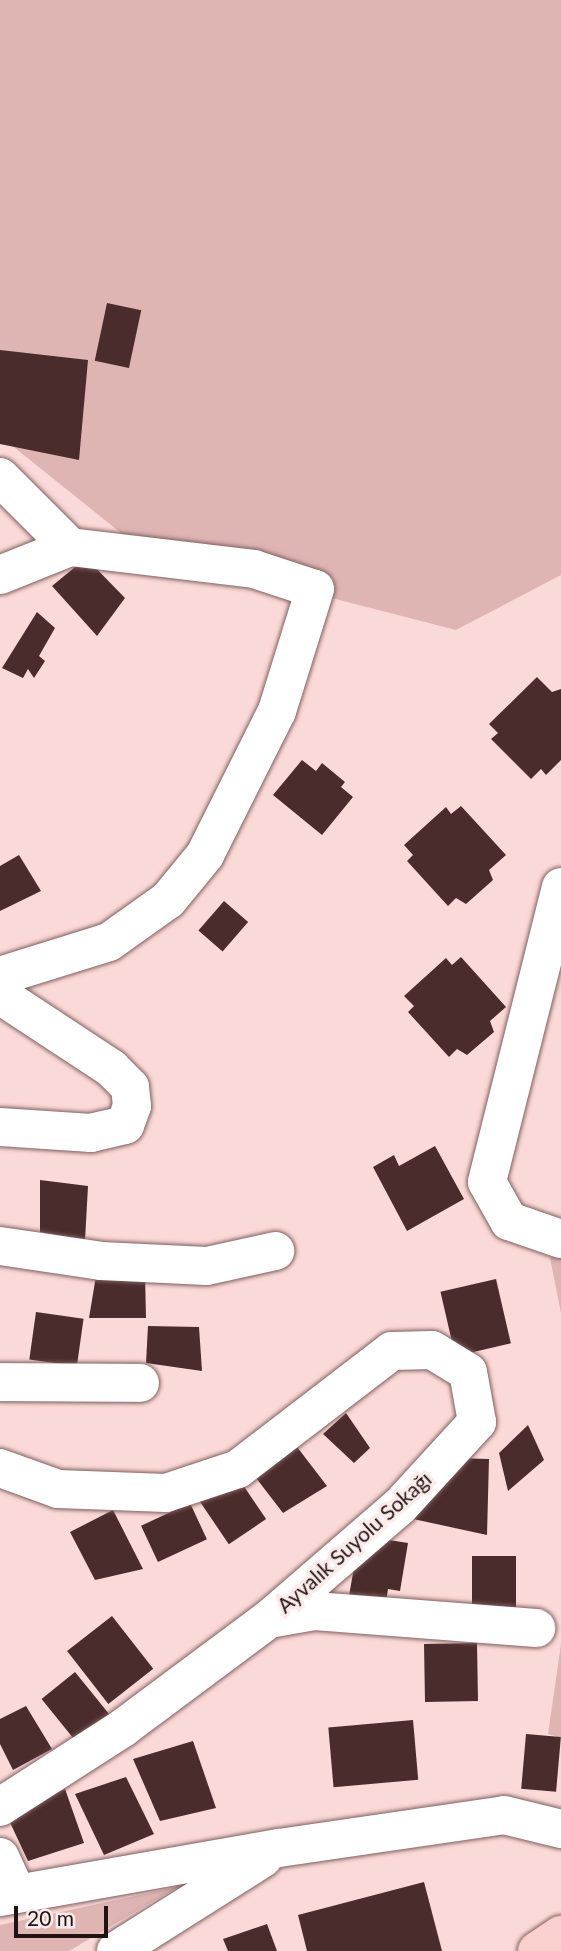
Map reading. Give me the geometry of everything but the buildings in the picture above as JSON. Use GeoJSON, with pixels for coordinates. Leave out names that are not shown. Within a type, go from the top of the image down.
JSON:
{"type":"FeatureCollection","features":[{"type":"Feature","properties":{"kind":"main road"},"geometry":{"type":"LineString","coordinates":[[537,1951],[561,1935]]}},
{"type":"Feature","properties":{"kind":"street"},"geometry":{"type":"LineString","coordinates":[[0,477],[70,547]]}},
{"type":"Feature","properties":{"kind":"street"},"geometry":{"type":"LineString","coordinates":[[0,575],[70,547],[254,569],[315,589],[277,711],[205,855],[168,900],[108,942],[0,976]]}},
{"type":"Feature","properties":{"kind":"street"},"geometry":{"type":"LineString","coordinates":[[561,887],[487,1182],[509,1221],[561,1239]]}},
{"type":"Feature","properties":{"kind":"street"},"geometry":{"type":"LineString","coordinates":[[0,995],[111,1068],[130,1087],[132,1105],[125,1125],[91,1133],[0,1127]]}},
{"type":"Feature","properties":{"kind":"street"},"geometry":{"type":"LineString","coordinates":[[0,1245],[100,1261],[206,1266],[275,1251]]}},
{"type":"Feature","properties":{"kind":"street","name":"Ayvalık Suyolu Sokağı"},"geometry":{"type":"LineString","coordinates":[[0,1468],[58,1489],[166,1493],[238,1469],[392,1351],[432,1350],[468,1372],[477,1422],[400,1506],[269,1619],[123,1728],[0,1807]]}},
{"type":"Feature","properties":{"kind":"street"},"geometry":{"type":"LineString","coordinates":[[0,1382],[140,1383]]}},
{"type":"Feature","properties":{"kind":"street","name":"Ayvalık Suyolu Sokağı"},"geometry":{"type":"LineString","coordinates":[[269,1619],[314,1611],[536,1628]]}},
{"type":"Feature","properties":{"kind":"street"},"geometry":{"type":"LineString","coordinates":[[0,1857],[8,1895],[279,1848],[504,1815],[561,1829]]}},
{"type":"Feature","properties":{"kind":"street"},"geometry":{"type":"LineString","coordinates":[[116,1951],[279,1848]]}},
{"type":"Feature","properties":{"kind":"shaded area"},"geometry":{"type":"Polygon","coordinates":[[[0,0],[561,0],[561,575],[456,630],[141,549],[0,436],[0,0]]]}},
{"type":"Feature","properties":{"kind":"shaded area"},"geometry":{"type":"Polygon","coordinates":[[[561,1255],[561,1313],[550,1258],[561,1255]]]}},
{"type":"Feature","properties":{"kind":"shaded area"},"geometry":{"type":"Polygon","coordinates":[[[561,1644],[561,1738],[548,1734],[561,1644]]]}},
{"type":"Feature","properties":{"kind":"shaded area"},"geometry":{"type":"Polygon","coordinates":[[[177,1887],[69,1951],[0,1951],[0,1925],[177,1887]]]}}]}
